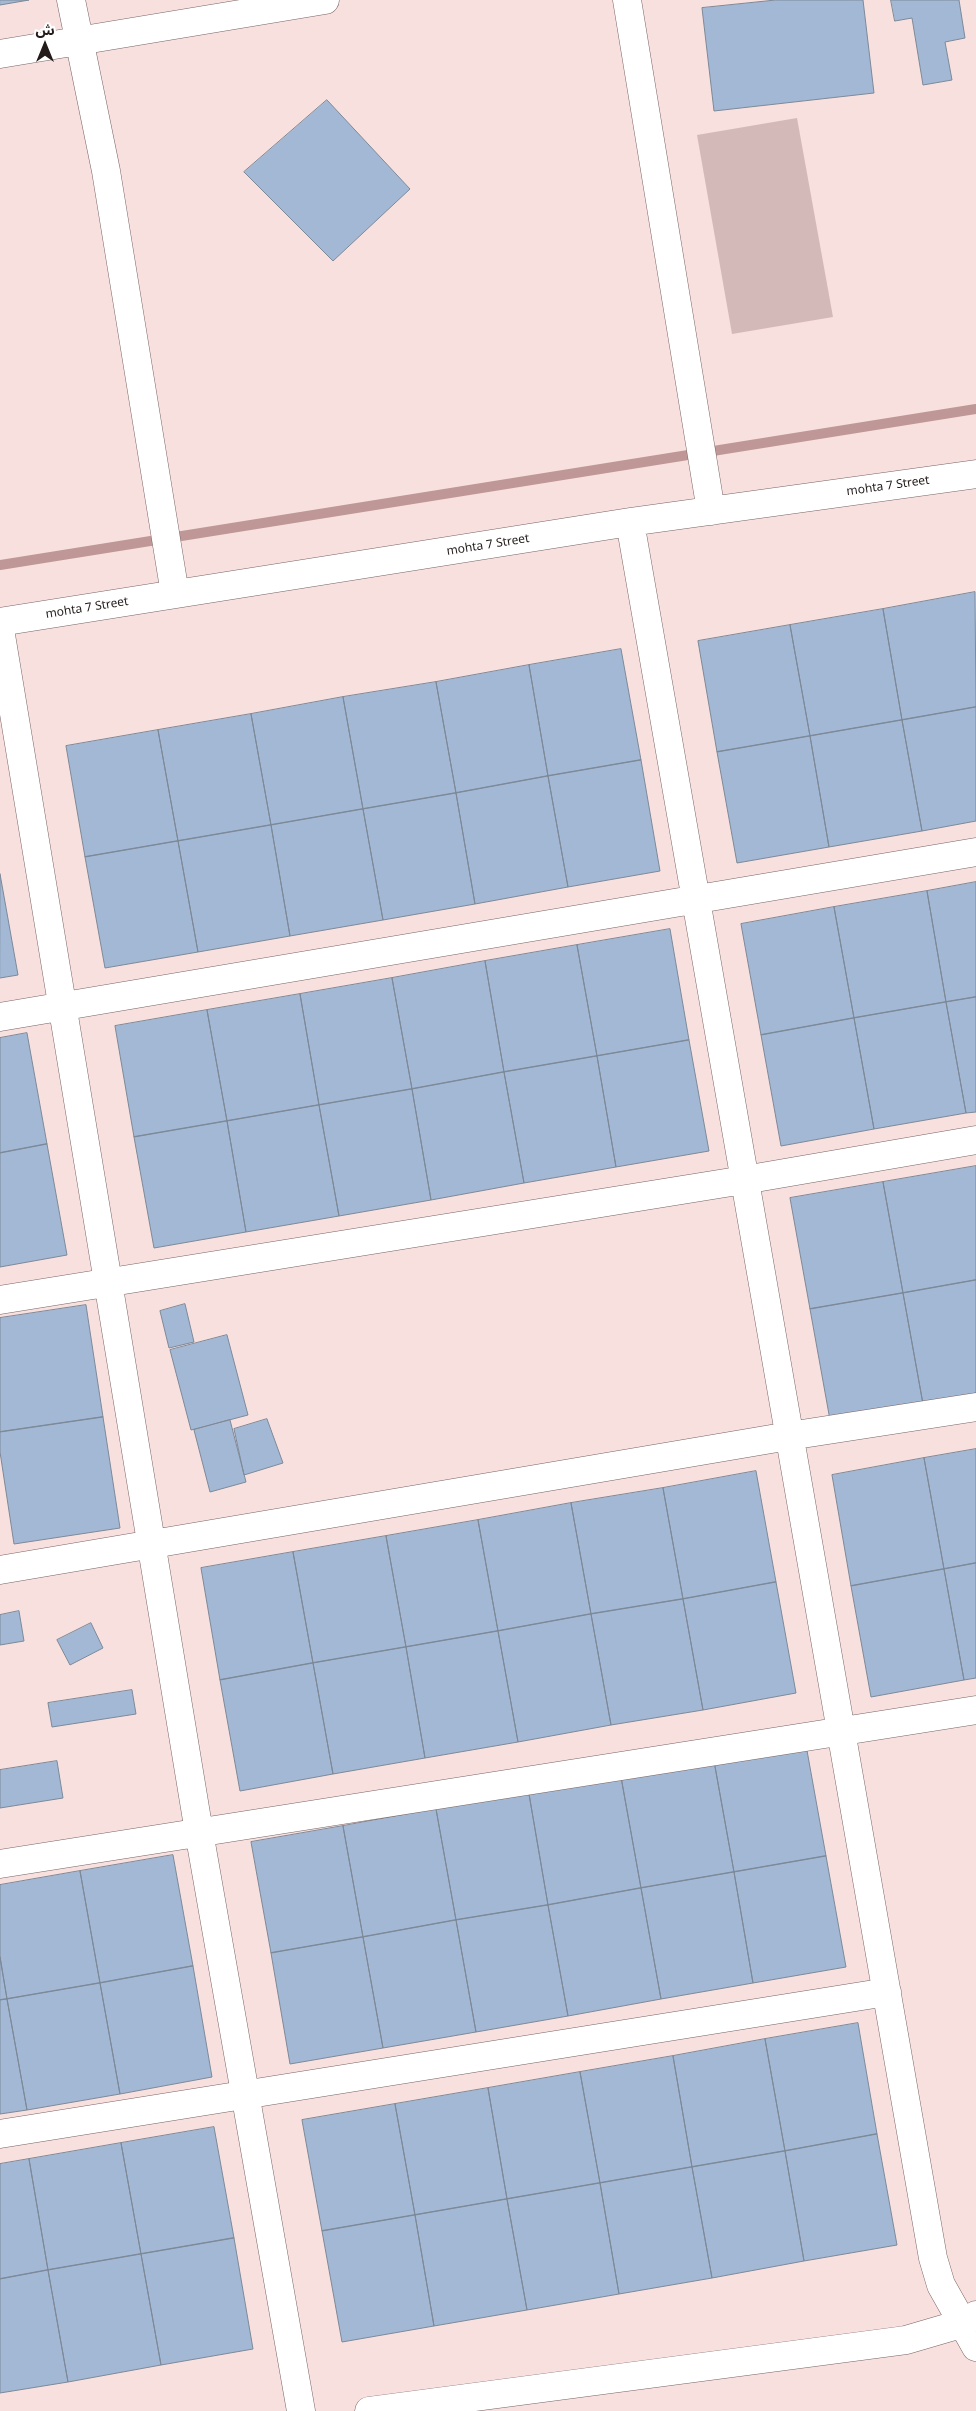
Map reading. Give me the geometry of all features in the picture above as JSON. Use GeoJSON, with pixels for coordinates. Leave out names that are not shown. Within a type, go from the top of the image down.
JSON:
{"type":"FeatureCollection","features":[{"type":"Feature","properties":{"kind":"street"},"geometry":{"type":"LineString","coordinates":[[71,0],[106,171],[175,594]]}},
{"type":"Feature","properties":{"kind":"street"},"geometry":{"type":"LineString","coordinates":[[0,54],[326,0]]}},
{"type":"Feature","properties":{"kind":"street"},"geometry":{"type":"LineString","coordinates":[[627,0],[711,511]]}},
{"type":"Feature","properties":{"kind":"street","name":"mohta 7 Street"},"geometry":{"type":"LineString","coordinates":[[0,622],[630,522],[976,474]]}},
{"type":"Feature","properties":{"kind":"street"},"geometry":{"type":"LineString","coordinates":[[630,522],[933,2258],[941,2285],[970,2319],[976,2347]]}},
{"type":"Feature","properties":{"kind":"street"},"geometry":{"type":"LineString","coordinates":[[0,629],[110,1282],[199,1832],[302,2411]]}},
{"type":"Feature","properties":{"kind":"street"},"geometry":{"type":"LineString","coordinates":[[0,1018],[976,852]]}},
{"type":"Feature","properties":{"kind":"street"},"geometry":{"type":"LineString","coordinates":[[0,1300],[744,1180],[976,1140]]}},
{"type":"Feature","properties":{"kind":"street"},"geometry":{"type":"LineString","coordinates":[[0,1570],[789,1436],[976,1407]]}},
{"type":"Feature","properties":{"kind":"street"},"geometry":{"type":"LineString","coordinates":[[0,1864],[976,1710]]}},
{"type":"Feature","properties":{"kind":"street"},"geometry":{"type":"LineString","coordinates":[[0,2134],[887,1992]]}},
{"type":"Feature","properties":{"kind":"street"},"geometry":{"type":"LineString","coordinates":[[368,2411],[906,2340],[970,2319]]}},
{"type":"Feature","properties":{"kind":"shaded area"},"geometry":{"type":"Polygon","coordinates":[[[797,118],[833,317],[732,334],[697,135],[797,118]]]}},
{"type":"Feature","properties":{"kind":"building"},"geometry":{"type":"Polygon","coordinates":[[[0,0],[29,0],[0,5],[0,0]]]}},
{"type":"Feature","properties":{"kind":"building"},"geometry":{"type":"Polygon","coordinates":[[[776,0],[863,0],[874,93],[714,111],[702,8],[776,0]]]}},
{"type":"Feature","properties":{"kind":"building"},"geometry":{"type":"Polygon","coordinates":[[[891,0],[959,0],[965,38],[945,42],[952,80],[923,85],[912,18],[895,21],[891,0]]]}},
{"type":"Feature","properties":{"kind":"building"},"geometry":{"type":"Polygon","coordinates":[[[327,100],[410,189],[333,261],[244,172],[327,100]]]}},
{"type":"Feature","properties":{"kind":"building"},"geometry":{"type":"Polygon","coordinates":[[[975,592],[976,707],[902,720],[883,609],[975,592]]]}},
{"type":"Feature","properties":{"kind":"building"},"geometry":{"type":"Polygon","coordinates":[[[883,609],[902,720],[810,736],[790,625],[883,609]]]}},
{"type":"Feature","properties":{"kind":"building"},"geometry":{"type":"Polygon","coordinates":[[[790,625],[810,736],[717,752],[698,641],[790,625]]]}},
{"type":"Feature","properties":{"kind":"building"},"geometry":{"type":"Polygon","coordinates":[[[621,649],[641,760],[548,776],[529,665],[621,649]]]}},
{"type":"Feature","properties":{"kind":"building"},"geometry":{"type":"Polygon","coordinates":[[[529,665],[548,776],[456,793],[436,682],[529,665]]]}},
{"type":"Feature","properties":{"kind":"building"},"geometry":{"type":"Polygon","coordinates":[[[436,682],[456,793],[363,809],[343,697],[436,682]]]}},
{"type":"Feature","properties":{"kind":"building"},"geometry":{"type":"Polygon","coordinates":[[[343,697],[363,809],[271,825],[251,714],[343,697]]]}},
{"type":"Feature","properties":{"kind":"building"},"geometry":{"type":"Polygon","coordinates":[[[976,707],[976,821],[922,831],[902,720],[976,707]]]}},
{"type":"Feature","properties":{"kind":"building"},"geometry":{"type":"Polygon","coordinates":[[[251,714],[271,825],[178,841],[158,730],[251,714]]]}},
{"type":"Feature","properties":{"kind":"building"},"geometry":{"type":"Polygon","coordinates":[[[902,720],[922,831],[829,847],[810,736],[902,720]]]}},
{"type":"Feature","properties":{"kind":"building"},"geometry":{"type":"Polygon","coordinates":[[[158,730],[178,841],[85,857],[66,746],[158,730]]]}},
{"type":"Feature","properties":{"kind":"building"},"geometry":{"type":"Polygon","coordinates":[[[810,736],[829,847],[737,863],[717,752],[810,736]]]}},
{"type":"Feature","properties":{"kind":"building"},"geometry":{"type":"Polygon","coordinates":[[[641,760],[660,871],[568,887],[548,776],[641,760]]]}},
{"type":"Feature","properties":{"kind":"building"},"geometry":{"type":"Polygon","coordinates":[[[548,776],[568,887],[475,904],[456,793],[548,776]]]}},
{"type":"Feature","properties":{"kind":"building"},"geometry":{"type":"Polygon","coordinates":[[[456,793],[475,904],[383,920],[363,809],[456,793]]]}},
{"type":"Feature","properties":{"kind":"building"},"geometry":{"type":"Polygon","coordinates":[[[363,809],[383,920],[290,936],[271,825],[363,809]]]}},
{"type":"Feature","properties":{"kind":"building"},"geometry":{"type":"Polygon","coordinates":[[[271,825],[290,936],[198,952],[178,841],[271,825]]]}},
{"type":"Feature","properties":{"kind":"building"},"geometry":{"type":"Polygon","coordinates":[[[178,841],[198,952],[105,968],[85,857],[178,841]]]}},
{"type":"Feature","properties":{"kind":"building"},"geometry":{"type":"Polygon","coordinates":[[[0,874],[18,975],[0,978],[0,874]]]}},
{"type":"Feature","properties":{"kind":"building"},"geometry":{"type":"Polygon","coordinates":[[[976,882],[976,997],[946,1002],[927,891],[976,882]]]}},
{"type":"Feature","properties":{"kind":"building"},"geometry":{"type":"Polygon","coordinates":[[[927,891],[946,1002],[854,1018],[834,907],[927,891]]]}},
{"type":"Feature","properties":{"kind":"building"},"geometry":{"type":"Polygon","coordinates":[[[834,907],[854,1018],[761,1035],[741,924],[834,907]]]}},
{"type":"Feature","properties":{"kind":"building"},"geometry":{"type":"Polygon","coordinates":[[[670,929],[689,1040],[597,1056],[577,945],[670,929]]]}},
{"type":"Feature","properties":{"kind":"building"},"geometry":{"type":"Polygon","coordinates":[[[577,945],[597,1056],[504,1072],[485,961],[577,945]]]}},
{"type":"Feature","properties":{"kind":"building"},"geometry":{"type":"Polygon","coordinates":[[[485,961],[504,1072],[412,1089],[392,978],[485,961]]]}},
{"type":"Feature","properties":{"kind":"building"},"geometry":{"type":"Polygon","coordinates":[[[392,978],[412,1089],[319,1105],[300,994],[392,978]]]}},
{"type":"Feature","properties":{"kind":"building"},"geometry":{"type":"Polygon","coordinates":[[[300,994],[319,1105],[227,1121],[207,1010],[300,994]]]}},
{"type":"Feature","properties":{"kind":"building"},"geometry":{"type":"Polygon","coordinates":[[[976,997],[976,1112],[966,1113],[946,1002],[976,997]]]}},
{"type":"Feature","properties":{"kind":"building"},"geometry":{"type":"Polygon","coordinates":[[[946,1002],[966,1113],[874,1129],[854,1018],[946,1002]]]}},
{"type":"Feature","properties":{"kind":"building"},"geometry":{"type":"Polygon","coordinates":[[[207,1010],[227,1121],[134,1137],[115,1026],[207,1010]]]}},
{"type":"Feature","properties":{"kind":"building"},"geometry":{"type":"Polygon","coordinates":[[[854,1018],[874,1129],[781,1146],[761,1035],[854,1018]]]}},
{"type":"Feature","properties":{"kind":"building"},"geometry":{"type":"Polygon","coordinates":[[[27,1033],[47,1144],[0,1153],[0,1038],[27,1033]]]}},
{"type":"Feature","properties":{"kind":"building"},"geometry":{"type":"Polygon","coordinates":[[[689,1040],[709,1151],[616,1167],[597,1056],[689,1040]]]}},
{"type":"Feature","properties":{"kind":"building"},"geometry":{"type":"Polygon","coordinates":[[[597,1056],[616,1167],[524,1183],[504,1072],[597,1056]]]}},
{"type":"Feature","properties":{"kind":"building"},"geometry":{"type":"Polygon","coordinates":[[[504,1072],[524,1183],[431,1200],[412,1089],[504,1072]]]}},
{"type":"Feature","properties":{"kind":"building"},"geometry":{"type":"Polygon","coordinates":[[[412,1089],[431,1200],[339,1216],[319,1105],[412,1089]]]}},
{"type":"Feature","properties":{"kind":"building"},"geometry":{"type":"Polygon","coordinates":[[[319,1105],[339,1216],[246,1232],[227,1121],[319,1105]]]}},
{"type":"Feature","properties":{"kind":"building"},"geometry":{"type":"Polygon","coordinates":[[[227,1121],[246,1232],[154,1248],[134,1137],[227,1121]]]}},
{"type":"Feature","properties":{"kind":"building"},"geometry":{"type":"Polygon","coordinates":[[[47,1144],[67,1255],[0,1267],[0,1153],[47,1144]]]}},
{"type":"Feature","properties":{"kind":"building"},"geometry":{"type":"Polygon","coordinates":[[[976,1166],[976,1280],[903,1293],[883,1182],[976,1166]]]}},
{"type":"Feature","properties":{"kind":"building"},"geometry":{"type":"Polygon","coordinates":[[[883,1182],[903,1293],[810,1309],[790,1198],[883,1182]]]}},
{"type":"Feature","properties":{"kind":"building"},"geometry":{"type":"Polygon","coordinates":[[[976,1280],[976,1395],[923,1404],[903,1293],[976,1280]]]}},
{"type":"Feature","properties":{"kind":"building"},"geometry":{"type":"Polygon","coordinates":[[[903,1293],[923,1404],[830,1420],[810,1309],[903,1293]]]}},
{"type":"Feature","properties":{"kind":"building"},"geometry":{"type":"Polygon","coordinates":[[[185,1304],[194,1342],[169,1348],[160,1311],[185,1304]]]}},
{"type":"Feature","properties":{"kind":"building"},"geometry":{"type":"Polygon","coordinates":[[[86,1305],[103,1417],[0,1432],[0,1318],[86,1305]]]}},
{"type":"Feature","properties":{"kind":"building"},"geometry":{"type":"Polygon","coordinates":[[[227,1335],[248,1415],[191,1430],[170,1350],[227,1335]]]}},
{"type":"Feature","properties":{"kind":"building"},"geometry":{"type":"Polygon","coordinates":[[[103,1417],[120,1528],[14,1544],[0,1452],[0,1432],[103,1417]]]}},
{"type":"Feature","properties":{"kind":"building"},"geometry":{"type":"Polygon","coordinates":[[[267,1419],[283,1463],[244,1475],[234,1429],[267,1419]]]}},
{"type":"Feature","properties":{"kind":"building"},"geometry":{"type":"Polygon","coordinates":[[[230,1420],[246,1482],[210,1492],[194,1430],[230,1420]]]}},
{"type":"Feature","properties":{"kind":"building"},"geometry":{"type":"Polygon","coordinates":[[[976,1449],[976,1563],[944,1569],[924,1458],[976,1449]]]}},
{"type":"Feature","properties":{"kind":"building"},"geometry":{"type":"Polygon","coordinates":[[[924,1458],[944,1569],[851,1586],[832,1475],[924,1458]]]}},
{"type":"Feature","properties":{"kind":"building"},"geometry":{"type":"Polygon","coordinates":[[[756,1471],[776,1582],[683,1599],[663,1488],[756,1471]]]}},
{"type":"Feature","properties":{"kind":"building"},"geometry":{"type":"Polygon","coordinates":[[[663,1488],[683,1599],[591,1614],[571,1503],[663,1488]]]}},
{"type":"Feature","properties":{"kind":"building"},"geometry":{"type":"Polygon","coordinates":[[[571,1503],[591,1614],[498,1631],[478,1520],[571,1503]]]}},
{"type":"Feature","properties":{"kind":"building"},"geometry":{"type":"Polygon","coordinates":[[[478,1520],[498,1631],[406,1647],[386,1536],[478,1520]]]}},
{"type":"Feature","properties":{"kind":"building"},"geometry":{"type":"Polygon","coordinates":[[[386,1536],[406,1647],[313,1663],[293,1552],[386,1536]]]}},
{"type":"Feature","properties":{"kind":"building"},"geometry":{"type":"Polygon","coordinates":[[[293,1552],[313,1663],[220,1680],[201,1568],[293,1552]]]}},
{"type":"Feature","properties":{"kind":"building"},"geometry":{"type":"Polygon","coordinates":[[[976,1563],[976,1678],[964,1680],[944,1569],[976,1563]]]}},
{"type":"Feature","properties":{"kind":"building"},"geometry":{"type":"Polygon","coordinates":[[[944,1569],[964,1680],[871,1697],[851,1586],[944,1569]]]}},
{"type":"Feature","properties":{"kind":"building"},"geometry":{"type":"Polygon","coordinates":[[[776,1582],[796,1693],[703,1710],[683,1599],[776,1582]]]}},
{"type":"Feature","properties":{"kind":"building"},"geometry":{"type":"Polygon","coordinates":[[[683,1599],[703,1710],[611,1725],[591,1614],[683,1599]]]}},
{"type":"Feature","properties":{"kind":"building"},"geometry":{"type":"Polygon","coordinates":[[[19,1611],[24,1641],[0,1645],[0,1615],[19,1611]]]}},
{"type":"Feature","properties":{"kind":"building"},"geometry":{"type":"Polygon","coordinates":[[[591,1614],[611,1725],[518,1742],[498,1631],[591,1614]]]}},
{"type":"Feature","properties":{"kind":"building"},"geometry":{"type":"Polygon","coordinates":[[[91,1623],[103,1648],[70,1665],[57,1640],[91,1623]]]}},
{"type":"Feature","properties":{"kind":"building"},"geometry":{"type":"Polygon","coordinates":[[[498,1631],[518,1742],[425,1758],[406,1647],[498,1631]]]}},
{"type":"Feature","properties":{"kind":"building"},"geometry":{"type":"Polygon","coordinates":[[[406,1647],[425,1758],[333,1774],[313,1663],[406,1647]]]}},
{"type":"Feature","properties":{"kind":"building"},"geometry":{"type":"Polygon","coordinates":[[[313,1663],[333,1774],[240,1791],[220,1680],[313,1663]]]}},
{"type":"Feature","properties":{"kind":"building"},"geometry":{"type":"Polygon","coordinates":[[[132,1690],[136,1714],[52,1727],[48,1703],[132,1690]]]}},
{"type":"Feature","properties":{"kind":"building"},"geometry":{"type":"Polygon","coordinates":[[[806,1745],[826,1856],[734,1872],[714,1761],[806,1745]]]}},
{"type":"Feature","properties":{"kind":"building"},"geometry":{"type":"Polygon","coordinates":[[[57,1761],[63,1798],[0,1808],[0,1770],[57,1761]]]}},
{"type":"Feature","properties":{"kind":"building"},"geometry":{"type":"Polygon","coordinates":[[[714,1761],[734,1872],[641,1888],[621,1777],[714,1761]]]}},
{"type":"Feature","properties":{"kind":"building"},"geometry":{"type":"Polygon","coordinates":[[[621,1777],[641,1888],[548,1905],[529,1794],[621,1777]]]}},
{"type":"Feature","properties":{"kind":"building"},"geometry":{"type":"Polygon","coordinates":[[[529,1794],[548,1905],[456,1920],[436,1809],[529,1794]]]}},
{"type":"Feature","properties":{"kind":"building"},"geometry":{"type":"Polygon","coordinates":[[[436,1809],[456,1920],[363,1937],[343,1826],[436,1809]]]}},
{"type":"Feature","properties":{"kind":"building"},"geometry":{"type":"Polygon","coordinates":[[[343,1826],[363,1937],[271,1953],[251,1842],[343,1826]]]}},
{"type":"Feature","properties":{"kind":"building"},"geometry":{"type":"Polygon","coordinates":[[[173,1855],[193,1966],[100,1983],[80,1871],[173,1855]]]}},
{"type":"Feature","properties":{"kind":"building"},"geometry":{"type":"Polygon","coordinates":[[[826,1856],[846,1967],[753,1983],[734,1872],[826,1856]]]}},
{"type":"Feature","properties":{"kind":"building"},"geometry":{"type":"Polygon","coordinates":[[[80,1871],[100,1983],[7,1999],[0,1957],[0,1885],[80,1871]]]}},
{"type":"Feature","properties":{"kind":"building"},"geometry":{"type":"Polygon","coordinates":[[[734,1872],[753,1983],[661,1999],[641,1888],[734,1872]]]}},
{"type":"Feature","properties":{"kind":"building"},"geometry":{"type":"Polygon","coordinates":[[[641,1888],[661,1999],[568,2016],[548,1905],[641,1888]]]}},
{"type":"Feature","properties":{"kind":"building"},"geometry":{"type":"Polygon","coordinates":[[[548,1905],[568,2016],[476,2032],[456,1920],[548,1905]]]}},
{"type":"Feature","properties":{"kind":"building"},"geometry":{"type":"Polygon","coordinates":[[[456,1920],[476,2032],[383,2048],[363,1937],[456,1920]]]}},
{"type":"Feature","properties":{"kind":"building"},"geometry":{"type":"Polygon","coordinates":[[[363,1937],[383,2048],[290,2064],[271,1953],[363,1937]]]}},
{"type":"Feature","properties":{"kind":"building"},"geometry":{"type":"Polygon","coordinates":[[[0,1957],[7,1999],[0,2000],[0,1957]]]}},
{"type":"Feature","properties":{"kind":"building"},"geometry":{"type":"Polygon","coordinates":[[[193,1966],[212,2077],[120,2094],[100,1983],[193,1966]]]}},
{"type":"Feature","properties":{"kind":"building"},"geometry":{"type":"Polygon","coordinates":[[[100,1983],[120,2094],[27,2110],[7,1999],[100,1983]]]}},
{"type":"Feature","properties":{"kind":"building"},"geometry":{"type":"Polygon","coordinates":[[[7,1999],[27,2110],[0,2114],[0,2000],[7,1999]]]}},
{"type":"Feature","properties":{"kind":"building"},"geometry":{"type":"Polygon","coordinates":[[[858,2023],[877,2134],[785,2151],[765,2039],[858,2023]]]}},
{"type":"Feature","properties":{"kind":"building"},"geometry":{"type":"Polygon","coordinates":[[[765,2039],[785,2151],[692,2167],[673,2056],[765,2039]]]}},
{"type":"Feature","properties":{"kind":"building"},"geometry":{"type":"Polygon","coordinates":[[[673,2056],[692,2167],[600,2183],[580,2072],[673,2056]]]}},
{"type":"Feature","properties":{"kind":"building"},"geometry":{"type":"Polygon","coordinates":[[[580,2072],[600,2183],[507,2199],[488,2088],[580,2072]]]}},
{"type":"Feature","properties":{"kind":"building"},"geometry":{"type":"Polygon","coordinates":[[[488,2088],[507,2199],[415,2215],[395,2104],[488,2088]]]}},
{"type":"Feature","properties":{"kind":"building"},"geometry":{"type":"Polygon","coordinates":[[[395,2104],[415,2215],[322,2231],[302,2120],[395,2104]]]}},
{"type":"Feature","properties":{"kind":"building"},"geometry":{"type":"Polygon","coordinates":[[[214,2127],[234,2238],[141,2254],[121,2143],[214,2127]]]}},
{"type":"Feature","properties":{"kind":"building"},"geometry":{"type":"Polygon","coordinates":[[[877,2134],[897,2245],[804,2261],[785,2151],[877,2134]]]}},
{"type":"Feature","properties":{"kind":"building"},"geometry":{"type":"Polygon","coordinates":[[[121,2143],[141,2254],[48,2270],[29,2159],[121,2143]]]}},
{"type":"Feature","properties":{"kind":"building"},"geometry":{"type":"Polygon","coordinates":[[[785,2151],[804,2261],[712,2278],[692,2167],[785,2151]]]}},
{"type":"Feature","properties":{"kind":"building"},"geometry":{"type":"Polygon","coordinates":[[[29,2159],[48,2270],[0,2279],[0,2164],[29,2159]]]}},
{"type":"Feature","properties":{"kind":"building"},"geometry":{"type":"Polygon","coordinates":[[[692,2167],[712,2278],[619,2294],[600,2183],[692,2167]]]}},
{"type":"Feature","properties":{"kind":"building"},"geometry":{"type":"Polygon","coordinates":[[[600,2183],[619,2294],[527,2310],[507,2199],[600,2183]]]}},
{"type":"Feature","properties":{"kind":"building"},"geometry":{"type":"Polygon","coordinates":[[[507,2199],[527,2310],[434,2326],[415,2215],[507,2199]]]}},
{"type":"Feature","properties":{"kind":"building"},"geometry":{"type":"Polygon","coordinates":[[[415,2215],[434,2326],[342,2342],[322,2231],[415,2215]]]}},
{"type":"Feature","properties":{"kind":"building"},"geometry":{"type":"Polygon","coordinates":[[[234,2238],[253,2349],[161,2365],[141,2254],[234,2238]]]}},
{"type":"Feature","properties":{"kind":"building"},"geometry":{"type":"Polygon","coordinates":[[[141,2254],[161,2365],[68,2382],[48,2270],[141,2254]]]}},
{"type":"Feature","properties":{"kind":"building"},"geometry":{"type":"Polygon","coordinates":[[[48,2270],[68,2382],[0,2393],[0,2279],[48,2270]]]}},
{"type":"Feature","properties":{"kind":"waterway"},"geometry":{"type":"LineString","coordinates":[[0,565],[976,409]]}}]}
